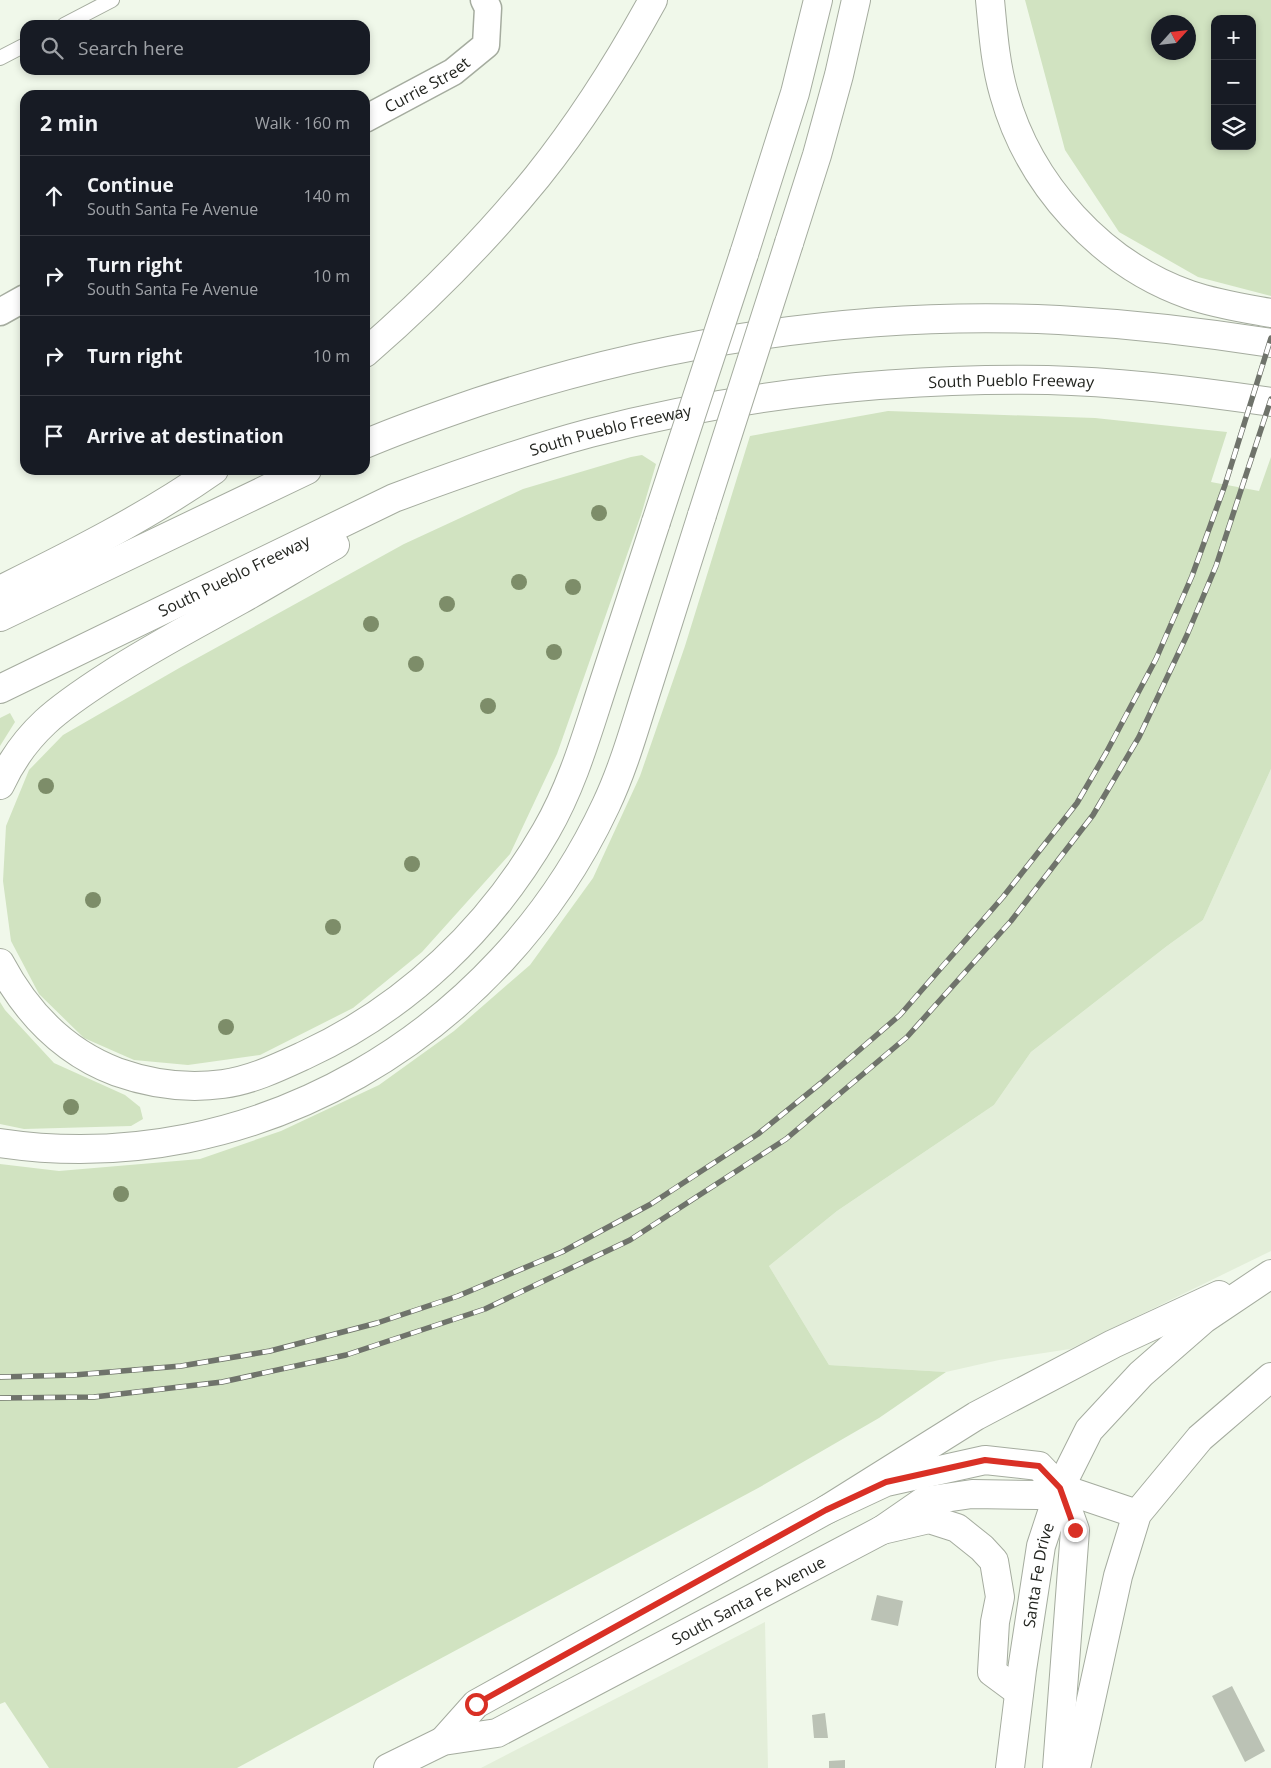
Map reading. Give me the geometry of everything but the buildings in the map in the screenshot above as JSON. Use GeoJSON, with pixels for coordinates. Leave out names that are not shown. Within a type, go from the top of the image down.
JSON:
{"type":"FeatureCollection","features":[{"type":"Feature","properties":{"kind":"main road"},"geometry":{"type":"LineString","coordinates":[[370,348],[441,283],[537,177],[571,132],[602,86],[653,0]]}},
{"type":"Feature","properties":{"kind":"main road"},"geometry":{"type":"LineString","coordinates":[[0,963],[13,988],[53,1034],[78,1052],[104,1067],[133,1078],[163,1084],[194,1086],[224,1084],[254,1077],[322,1047],[360,1026],[396,1001],[430,973],[462,943],[494,908],[522,870],[547,830],[568,787],[586,743],[795,93],[818,0]]}},
{"type":"Feature","properties":{"kind":"main road"},"geometry":{"type":"LineString","coordinates":[[0,1143],[69,1149],[120,1147],[170,1141],[219,1131],[268,1117],[314,1098],[359,1075],[409,1043],[436,1022],[500,964],[558,891],[583,849],[606,804],[625,758],[817,155],[839,75],[856,0]]}},
{"type":"Feature","properties":{"kind":"main road"},"geometry":{"type":"LineString","coordinates":[[990,0],[996,60],[1014,126],[1048,186],[1070,214],[1096,239],[1124,261],[1155,280],[1188,294],[1222,305],[1271,313]]}},
{"type":"Feature","properties":{"kind":"main road"},"geometry":{"type":"LineString","coordinates":[[370,442],[442,414],[514,390],[586,370],[660,353],[818,328],[951,320],[1057,320],[1137,325],[1271,343]]}},
{"type":"Feature","properties":{"kind":"main road","name":"South Pueblo Freeway"},"geometry":{"type":"LineString","coordinates":[[0,689],[394,498],[533,449],[657,417],[734,402],[812,391],[970,380],[1050,380],[1129,384],[1271,402]]}},
{"type":"Feature","properties":{"kind":"main road"},"geometry":{"type":"LineString","coordinates":[[0,785],[8,768],[24,744],[43,722],[65,704],[146,651],[239,600],[458,474]]}},
{"type":"Feature","properties":{"kind":"main road"},"geometry":{"type":"LineString","coordinates":[[0,590],[68,557],[138,518],[206,475]]}},
{"type":"Feature","properties":{"kind":"main road"},"geometry":{"type":"LineString","coordinates":[[0,617],[297,475]]}},
{"type":"Feature","properties":{"kind":"main road"},"geometry":{"type":"LineString","coordinates":[[826,1510],[984,1411],[1112,1344],[1215,1296],[1271,1274]]}},
{"type":"Feature","properties":{"kind":"main road","name":"Santa Fe Drive"},"geometry":{"type":"LineString","coordinates":[[1010,1768],[1019,1692],[1041,1546],[1060,1488],[1089,1430],[1141,1374],[1204,1319],[1271,1274]]}},
{"type":"Feature","properties":{"kind":"main road"},"geometry":{"type":"LineString","coordinates":[[1076,1768],[1118,1576],[1136,1514],[1200,1438],[1271,1377]]}},
{"type":"Feature","properties":{"kind":"main road","name":"South Santa Fe Avenue"},"geometry":{"type":"LineString","coordinates":[[443,1741],[476,1704],[826,1510],[886,1482],[985,1460],[1039,1466],[1060,1488],[1136,1514]]}},
{"type":"Feature","properties":{"kind":"main road"},"geometry":{"type":"LineString","coordinates":[[1057,1768],[1075,1530],[1060,1488]]}},
{"type":"Feature","properties":{"kind":"main road","name":"South Santa Fe Avenue"},"geometry":{"type":"LineString","coordinates":[[388,1768],[443,1741],[497,1733],[882,1530],[924,1501],[972,1494],[1038,1495],[1060,1488]]}},
{"type":"Feature","properties":{"kind":"main road"},"geometry":{"type":"LineString","coordinates":[[882,1530],[929,1519],[957,1528],[982,1548],[994,1561],[1000,1597],[995,1622],[992,1672],[1019,1692]]}},
{"type":"Feature","properties":{"kind":"street","name":"Currie Street"},"geometry":{"type":"LineString","coordinates":[[370,116],[452,72],[486,45],[488,8],[484,0]]}},
{"type":"Feature","properties":{"kind":"street"},"geometry":{"type":"LineString","coordinates":[[0,312],[20,301]]}},
{"type":"Feature","properties":{"kind":"lane"},"geometry":{"type":"LineString","coordinates":[[74,20],[112,0]]}},
{"type":"Feature","properties":{"kind":"lane"},"geometry":{"type":"LineString","coordinates":[[0,58],[20,48]]}},
{"type":"Feature","properties":{"kind":"shaded area"},"geometry":{"type":"Polygon","coordinates":[[[1025,0],[1271,0],[1271,296],[1198,277],[1119,232],[1065,150],[1025,0]]]}},
{"type":"Feature","properties":{"kind":"shaded area"},"geometry":{"type":"Polygon","coordinates":[[[888,411],[1095,418],[1227,432],[1211,482],[1259,491],[1271,457],[1271,769],[1203,920],[1031,1052],[994,1105],[837,1211],[769,1266],[829,1365],[946,1372],[879,1418],[760,1487],[237,1768],[49,1768],[5,1702],[0,1704],[0,1164],[59,1171],[200,1159],[281,1131],[379,1085],[454,1031],[530,965],[593,878],[640,776],[685,646],[750,436],[888,411]]]}},
{"type":"Feature","properties":{"kind":"shaded area"},"geometry":{"type":"Polygon","coordinates":[[[642,455],[656,464],[641,515],[557,754],[510,854],[422,952],[353,1008],[260,1055],[188,1065],[134,1060],[84,1038],[39,994],[11,941],[3,881],[6,826],[29,770],[63,735],[181,667],[404,544],[523,489],[642,455]]]}},
{"type":"Feature","properties":{"kind":"shaded area"},"geometry":{"type":"Polygon","coordinates":[[[10,713],[15,722],[0,746],[0,718],[10,713]]]}},
{"type":"Feature","properties":{"kind":"shaded area"},"geometry":{"type":"Polygon","coordinates":[[[1271,769],[1271,1251],[1070,1349],[999,1360],[946,1372],[829,1365],[769,1266],[837,1211],[994,1105],[1031,1052],[1203,920],[1271,769]]]}},
{"type":"Feature","properties":{"kind":"shaded area"},"geometry":{"type":"Polygon","coordinates":[[[0,1002],[5,1010],[54,1063],[125,1095],[140,1107],[143,1119],[131,1126],[24,1129],[0,1124],[0,1002]]]}},
{"type":"Feature","properties":{"kind":"shaded area"},"geometry":{"type":"Polygon","coordinates":[[[765,1622],[768,1768],[481,1768],[765,1622]]]}},
{"type":"Feature","properties":{"kind":"railway"},"geometry":{"type":"LineString","coordinates":[[0,1377],[74,1375],[181,1366],[270,1351],[377,1323],[458,1296],[562,1252],[651,1204],[758,1134],[821,1083],[900,1015],[1003,897],[1077,803],[1156,659],[1192,576],[1225,485],[1271,338]]}},
{"type":"Feature","properties":{"kind":"railway"},"geometry":{"type":"LineString","coordinates":[[0,1398],[94,1397],[222,1382],[346,1355],[485,1309],[630,1240],[786,1139],[907,1037],[1011,921],[1093,815],[1139,737],[1187,635],[1216,566],[1271,399]]}},
{"type":"Feature","properties":{"kind":"route"},"geometry":{"type":"LineString","coordinates":[[476,1704],[826,1510],[886,1482],[985,1460],[1039,1466],[1060,1488],[1075,1530]]}}]}
